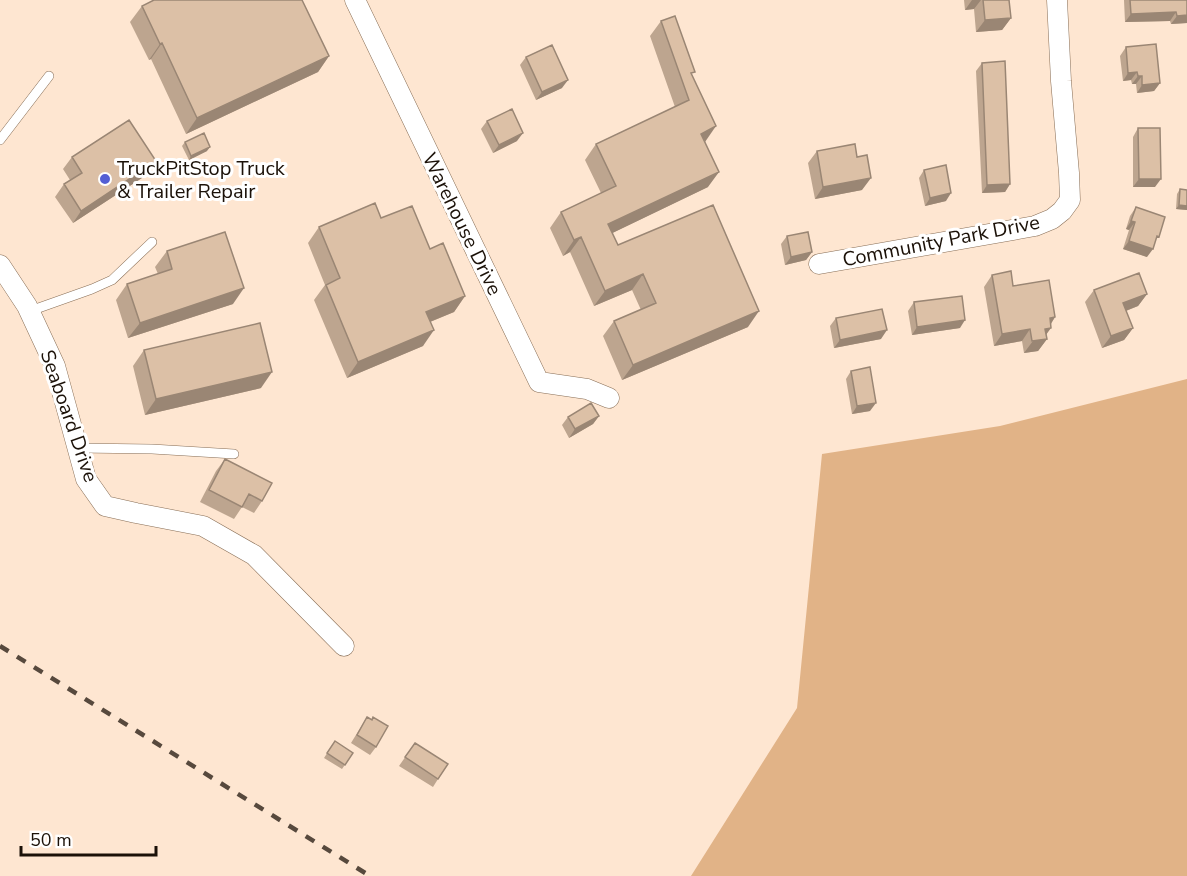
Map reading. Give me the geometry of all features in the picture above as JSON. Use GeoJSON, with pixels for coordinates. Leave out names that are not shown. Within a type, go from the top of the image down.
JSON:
{"type":"FeatureCollection","features":[{"type":"Feature","properties":{"kind":"street","name":"Warehouse Drive"},"geometry":{"type":"LineString","coordinates":[[355,0],[538,382],[586,389],[609,398]]}},
{"type":"Feature","properties":{"kind":"street","name":"Community Park Drive"},"geometry":{"type":"LineString","coordinates":[[819,264],[1035,226],[1052,219],[1062,211],[1070,200],[1070,191],[1057,0]]}},
{"type":"Feature","properties":{"kind":"street","name":"Seaboard Drive"},"geometry":{"type":"LineString","coordinates":[[0,265],[30,311],[55,366],[86,479],[105,506],[203,526],[254,555],[344,646]]}},
{"type":"Feature","properties":{"kind":"lane"},"geometry":{"type":"LineString","coordinates":[[0,140],[49,76]]}},
{"type":"Feature","properties":{"kind":"lane"},"geometry":{"type":"LineString","coordinates":[[30,311],[112,280],[152,242]]}},
{"type":"Feature","properties":{"kind":"lane"},"geometry":{"type":"LineString","coordinates":[[78,448],[234,454]]}},
{"type":"Feature","properties":{"kind":"shaded area"},"geometry":{"type":"Polygon","coordinates":[[[1187,379],[1187,876],[691,876],[797,708],[822,454],[1000,426],[1187,379]]]}},
{"type":"Feature","properties":{"kind":"building"},"geometry":{"type":"Polygon","coordinates":[[[154,0],[302,0],[329,56],[197,118],[142,6],[154,0]]]}},
{"type":"Feature","properties":{"kind":"building"},"geometry":{"type":"Polygon","coordinates":[[[983,0],[1009,0],[1011,18],[985,20],[983,0]]]}},
{"type":"Feature","properties":{"kind":"building"},"geometry":{"type":"Polygon","coordinates":[[[1130,0],[1187,0],[1187,15],[1177,16],[1176,12],[1131,14],[1130,0]]]}},
{"type":"Feature","properties":{"kind":"building"},"geometry":{"type":"Polygon","coordinates":[[[675,16],[695,72],[691,73],[716,126],[701,134],[719,172],[608,224],[618,245],[713,205],[759,311],[633,365],[614,321],[656,303],[643,274],[605,291],[581,237],[574,240],[561,212],[616,186],[596,144],[689,100],[661,21],[675,16]]]}},
{"type":"Feature","properties":{"kind":"building"},"geometry":{"type":"Polygon","coordinates":[[[1156,44],[1160,83],[1142,85],[1142,76],[1138,76],[1137,72],[1128,73],[1126,47],[1156,44]]]}},
{"type":"Feature","properties":{"kind":"building"},"geometry":{"type":"Polygon","coordinates":[[[552,45],[568,80],[542,92],[526,57],[552,45]]]}},
{"type":"Feature","properties":{"kind":"building"},"geometry":{"type":"Polygon","coordinates":[[[1005,61],[1010,184],[987,185],[982,63],[1005,61]]]}},
{"type":"Feature","properties":{"kind":"building"},"geometry":{"type":"Polygon","coordinates":[[[512,109],[523,133],[499,145],[487,121],[512,109]]]}},
{"type":"Feature","properties":{"kind":"building","name":"TruckPitStop Truck & Trailer Repair"},"geometry":{"type":"Polygon","coordinates":[[[129,120],[156,161],[81,211],[64,184],[82,173],[72,157],[129,120]]]}},
{"type":"Feature","properties":{"kind":"building"},"geometry":{"type":"Polygon","coordinates":[[[1138,128],[1160,128],[1161,179],[1139,179],[1138,128]]]}},
{"type":"Feature","properties":{"kind":"building"},"geometry":{"type":"Polygon","coordinates":[[[204,133],[210,147],[191,156],[185,142],[204,133]]]}},
{"type":"Feature","properties":{"kind":"building"},"geometry":{"type":"Polygon","coordinates":[[[855,144],[857,157],[867,155],[871,178],[823,187],[817,151],[855,144]]]}},
{"type":"Feature","properties":{"kind":"building"},"geometry":{"type":"Polygon","coordinates":[[[946,165],[951,193],[930,198],[924,170],[946,165]]]}},
{"type":"Feature","properties":{"kind":"building"},"geometry":{"type":"Polygon","coordinates":[[[1180,189],[1187,190],[1187,206],[1179,205],[1180,189]]]}},
{"type":"Feature","properties":{"kind":"building"},"geometry":{"type":"Polygon","coordinates":[[[375,203],[381,218],[412,206],[430,249],[443,243],[465,296],[426,312],[434,330],[358,362],[326,285],[340,278],[319,227],[375,203]]]}},
{"type":"Feature","properties":{"kind":"building"},"geometry":{"type":"Polygon","coordinates":[[[1136,207],[1165,217],[1153,249],[1129,241],[1135,222],[1131,221],[1136,207]]]}},
{"type":"Feature","properties":{"kind":"building"},"geometry":{"type":"Polygon","coordinates":[[[225,232],[244,288],[140,323],[127,284],[172,269],[167,251],[225,232]]]}},
{"type":"Feature","properties":{"kind":"building"},"geometry":{"type":"Polygon","coordinates":[[[808,232],[812,252],[791,257],[787,236],[808,232]]]}},
{"type":"Feature","properties":{"kind":"building"},"geometry":{"type":"Polygon","coordinates":[[[1011,271],[1013,286],[1049,280],[1055,317],[1050,318],[1051,328],[1045,329],[1047,339],[1032,341],[1030,329],[1002,334],[992,275],[1011,271]]]}},
{"type":"Feature","properties":{"kind":"building"},"geometry":{"type":"Polygon","coordinates":[[[1139,273],[1147,294],[1123,303],[1133,328],[1111,336],[1094,290],[1139,273]]]}},
{"type":"Feature","properties":{"kind":"building"},"geometry":{"type":"Polygon","coordinates":[[[962,296],[965,320],[917,327],[914,302],[962,296]]]}},
{"type":"Feature","properties":{"kind":"building"},"geometry":{"type":"Polygon","coordinates":[[[882,309],[887,330],[840,340],[836,318],[882,309]]]}},
{"type":"Feature","properties":{"kind":"building"},"geometry":{"type":"Polygon","coordinates":[[[260,323],[272,372],[156,399],[144,350],[260,323]]]}},
{"type":"Feature","properties":{"kind":"building"},"geometry":{"type":"Polygon","coordinates":[[[870,367],[876,403],[857,406],[851,371],[870,367]]]}},
{"type":"Feature","properties":{"kind":"building"},"geometry":{"type":"Polygon","coordinates":[[[591,403],[599,416],[575,429],[568,417],[591,403]]]}},
{"type":"Feature","properties":{"kind":"building"},"geometry":{"type":"Polygon","coordinates":[[[225,459],[272,483],[262,501],[249,494],[242,507],[209,490],[225,459]]]}},
{"type":"Feature","properties":{"kind":"building"},"geometry":{"type":"Polygon","coordinates":[[[367,717],[372,720],[373,717],[388,726],[376,747],[357,735],[367,717]]]}},
{"type":"Feature","properties":{"kind":"building"},"geometry":{"type":"Polygon","coordinates":[[[335,741],[353,753],[345,765],[327,753],[335,741]]]}},
{"type":"Feature","properties":{"kind":"building"},"geometry":{"type":"Polygon","coordinates":[[[415,743],[448,764],[438,779],[405,757],[415,743]]]}},
{"type":"Feature","properties":{"kind":"railway"},"geometry":{"type":"LineString","coordinates":[[0,646],[370,876]]}},
{"type":"Feature","properties":{"kind":"place","name":"TruckPitStop Truck & Trailer Repair"},"geometry":{"type":"Point","coordinates":[105,179]}}]}
